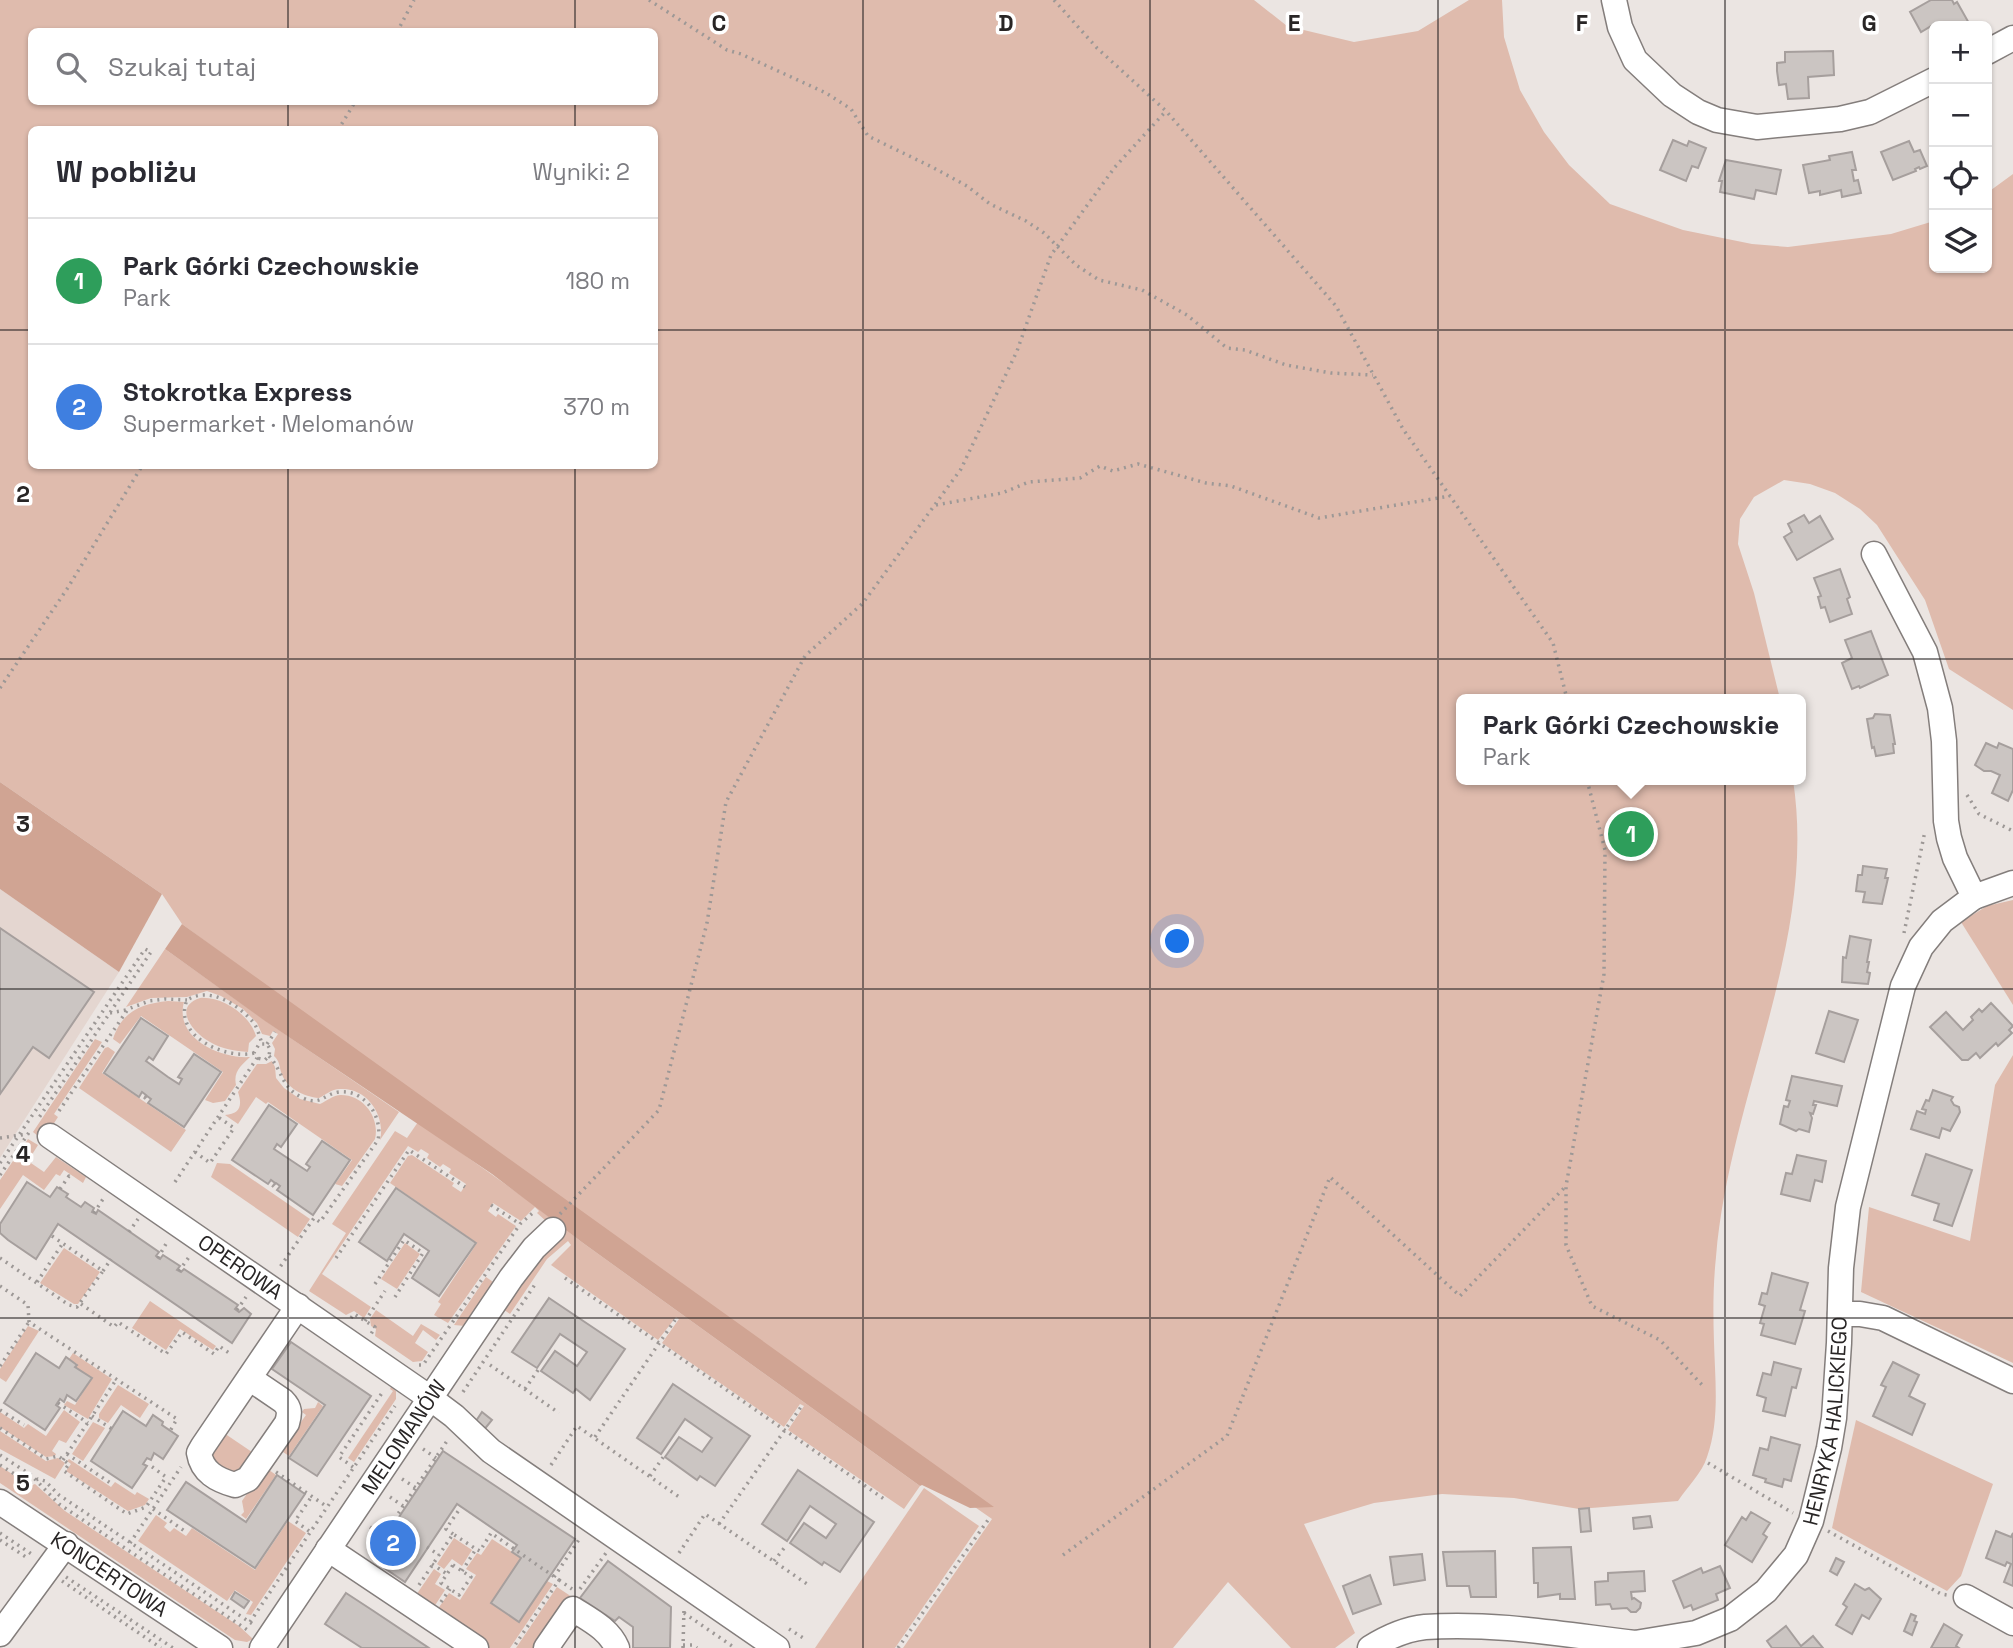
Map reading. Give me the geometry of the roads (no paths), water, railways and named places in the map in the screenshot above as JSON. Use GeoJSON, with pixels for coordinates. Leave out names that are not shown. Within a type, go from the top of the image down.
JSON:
{"type":"FeatureCollection","features":[{"type":"Feature","properties":{"kind":"street"},"geometry":{"type":"LineString","coordinates":[[1614,0],[1620,27],[1635,60],[1672,95],[1698,112],[1727,123],[1757,127],[1840,119],[1870,112],[1929,82]]}},
{"type":"Feature","properties":{"kind":"street"},"geometry":{"type":"LineString","coordinates":[[1992,49],[2013,38]]}},
{"type":"Feature","properties":{"kind":"street"},"geometry":{"type":"LineString","coordinates":[[1874,554],[1925,652],[1940,708],[1949,838],[1973,897]]}},
{"type":"Feature","properties":{"kind":"street","name":"HENRYKA HALICKIEGO"},"geometry":{"type":"LineString","coordinates":[[1370,1648],[1384,1639],[1423,1628],[1491,1627],[1635,1643],[1696,1633],[1730,1619],[1766,1591],[1796,1555],[1811,1521],[1834,1418],[1841,1268],[1848,1207],[1907,974],[1931,933],[1954,910],[1973,897],[2013,883]]}},
{"type":"Feature","properties":{"kind":"street","name":"OPEROWA"},"geometry":{"type":"LineString","coordinates":[[39,1135],[298,1306],[430,1398],[460,1433],[491,1451],[777,1648]]}},
{"type":"Feature","properties":{"kind":"street","name":"MELOMANÓW"},"geometry":{"type":"LineString","coordinates":[[262,1637],[328,1549],[519,1268],[553,1230]]}},
{"type":"Feature","properties":{"kind":"street"},"geometry":{"type":"LineString","coordinates":[[249,1378],[283,1401],[289,1410],[287,1423],[261,1461],[248,1479],[235,1485],[224,1482],[205,1469],[199,1453],[249,1378],[298,1306]]}},
{"type":"Feature","properties":{"kind":"street"},"geometry":{"type":"LineString","coordinates":[[1840,1314],[1883,1318],[2013,1381]]}},
{"type":"Feature","properties":{"kind":"street","name":"KONCERTOWA"},"geometry":{"type":"LineString","coordinates":[[0,1502],[220,1648]]}},
{"type":"Feature","properties":{"kind":"street"},"geometry":{"type":"LineString","coordinates":[[0,1634],[8,1609],[48,1568],[66,1544]]}},
{"type":"Feature","properties":{"kind":"street"},"geometry":{"type":"LineString","coordinates":[[328,1549],[476,1648]]}},
{"type":"Feature","properties":{"kind":"street"},"geometry":{"type":"LineString","coordinates":[[1966,1597],[2013,1623]]}},
{"type":"Feature","properties":{"kind":"street"},"geometry":{"type":"LineString","coordinates":[[546,1648],[573,1609],[607,1632],[617,1648]]}},
{"type":"Feature","properties":{"kind":"place","name":"Park Górki Czechowskie"},"geometry":{"type":"Point","coordinates":[1631,834]}},
{"type":"Feature","properties":{"kind":"place","name":"Stokrotka Express"},"geometry":{"type":"Point","coordinates":[393,1543]}}]}
